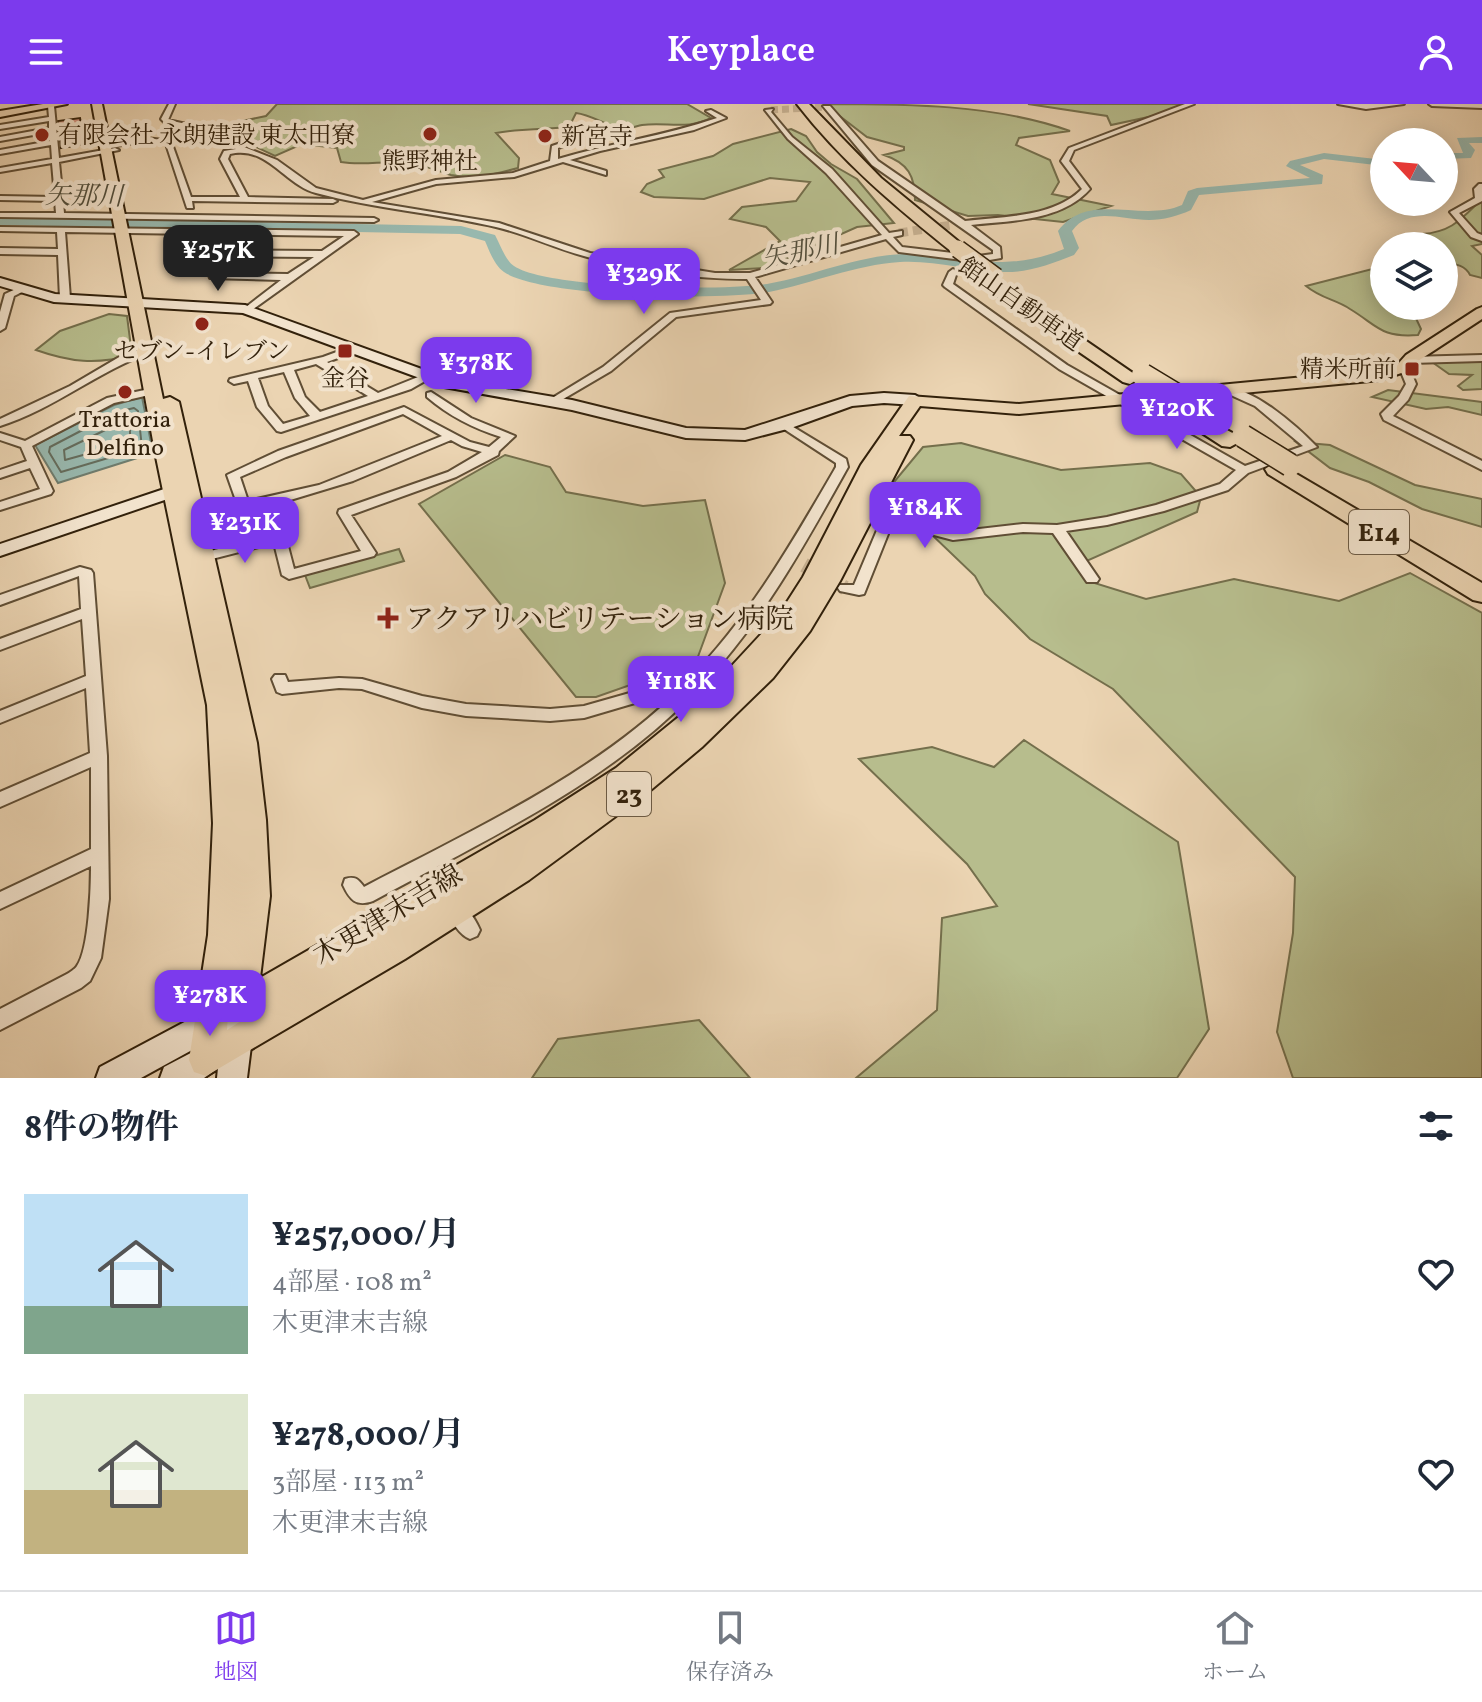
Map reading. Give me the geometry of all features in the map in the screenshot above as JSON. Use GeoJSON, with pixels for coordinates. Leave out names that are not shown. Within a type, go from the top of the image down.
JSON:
{"type":"FeatureCollection","features":[{"type":"Feature","properties":{"kind":"highway","name":"館山自動車道"},"geometry":{"type":"LineString","coordinates":[[793,104],[859,178],[988,276],[1188,409],[1482,594]]}},
{"type":"Feature","properties":{"kind":"highway","name":"館山自動車道"},"geometry":{"type":"LineString","coordinates":[[803,104],[835,142],[951,249]]}},
{"type":"Feature","properties":{"kind":"highway","name":"館山自動車道"},"geometry":{"type":"LineString","coordinates":[[1283,467],[1482,579]]}},
{"type":"Feature","properties":{"kind":"main road"},"geometry":{"type":"LineString","coordinates":[[97,104],[111,148]]}},
{"type":"Feature","properties":{"kind":"main road"},"geometry":{"type":"LineString","coordinates":[[106,104],[111,148],[180,489],[219,705],[224,749],[227,823],[223,935],[205,1069]]}},
{"type":"Feature","properties":{"kind":"main road"},"geometry":{"type":"LineString","coordinates":[[0,114],[56,105]]}},
{"type":"Feature","properties":{"kind":"main road"},"geometry":{"type":"LineString","coordinates":[[144,302],[154,391],[180,489],[204,557],[244,743],[252,820],[255,896],[241,1006]]}},
{"type":"Feature","properties":{"kind":"main road"},"geometry":{"type":"LineString","coordinates":[[921,401],[1019,409],[1381,375],[1407,363],[1482,312]]}},
{"type":"Feature","properties":{"kind":"main road","name":"木更津末吉線"},"geometry":{"type":"LineString","coordinates":[[205,1069],[237,1041],[463,920],[608,809],[725,711],[801,627],[878,514],[890,465],[921,401]]}},
{"type":"Feature","properties":{"kind":"main road","name":"木更津末吉線"},"geometry":{"type":"LineString","coordinates":[[241,1006],[545,828],[625,775],[719,696],[786,621],[814,577],[870,465],[921,401]]}},
{"type":"Feature","properties":{"kind":"street"},"geometry":{"type":"LineString","coordinates":[[172,104],[164,119],[166,121],[207,130],[274,162],[313,190],[360,202],[499,225],[579,253],[633,265],[751,278],[899,233]]}},
{"type":"Feature","properties":{"kind":"street"},"geometry":{"type":"LineString","coordinates":[[952,225],[1034,214],[1069,203],[1086,189],[1065,161],[1069,151],[1191,104]]}},
{"type":"Feature","properties":{"kind":"street"},"geometry":{"type":"LineString","coordinates":[[1341,104],[1366,107],[1401,104]]}},
{"type":"Feature","properties":{"kind":"street"},"geometry":{"type":"LineString","coordinates":[[1432,104],[1482,106]]}},
{"type":"Feature","properties":{"kind":"street"},"geometry":{"type":"LineString","coordinates":[[56,105],[52,130],[60,216]]}},
{"type":"Feature","properties":{"kind":"street"},"geometry":{"type":"LineString","coordinates":[[771,110],[767,111],[780,127],[829,171],[902,251],[978,259],[998,256],[997,249],[963,223],[890,175],[859,147],[825,107]]}},
{"type":"Feature","properties":{"kind":"street"},"geometry":{"type":"LineString","coordinates":[[187,199],[360,202],[436,182],[514,175],[598,149],[692,129],[723,118],[709,111]]}},
{"type":"Feature","properties":{"kind":"street"},"geometry":{"type":"LineString","coordinates":[[0,127],[52,118]]}},
{"type":"Feature","properties":{"kind":"street"},"geometry":{"type":"LineString","coordinates":[[0,139],[52,130]]}},
{"type":"Feature","properties":{"kind":"street"},"geometry":{"type":"LineString","coordinates":[[58,199],[1,198],[1,170],[146,140],[169,142],[193,218]]}},
{"type":"Feature","properties":{"kind":"street"},"geometry":{"type":"LineString","coordinates":[[540,140],[554,147],[573,141]]}},
{"type":"Feature","properties":{"kind":"street"},"geometry":{"type":"LineString","coordinates":[[0,152],[53,143]]}},
{"type":"Feature","properties":{"kind":"street"},"geometry":{"type":"LineString","coordinates":[[554,147],[554,164]]}},
{"type":"Feature","properties":{"kind":"street"},"geometry":{"type":"LineString","coordinates":[[243,149],[227,153],[224,159],[245,200]]}},
{"type":"Feature","properties":{"kind":"street"},"geometry":{"type":"LineString","coordinates":[[565,161],[603,173]]}},
{"type":"Feature","properties":{"kind":"street"},"geometry":{"type":"LineString","coordinates":[[1482,186],[1478,189],[1479,199],[1454,214],[1474,235],[1482,238]]}},
{"type":"Feature","properties":{"kind":"street"},"geometry":{"type":"LineString","coordinates":[[249,309],[290,277],[392,208]]}},
{"type":"Feature","properties":{"kind":"street"},"geometry":{"type":"LineString","coordinates":[[0,215],[60,216],[197,232],[355,233]]}},
{"type":"Feature","properties":{"kind":"street"},"geometry":{"type":"LineString","coordinates":[[0,229],[61,229],[193,218],[373,222]]}},
{"type":"Feature","properties":{"kind":"street"},"geometry":{"type":"LineString","coordinates":[[61,229],[65,298]]}},
{"type":"Feature","properties":{"kind":"street"},"geometry":{"type":"LineString","coordinates":[[197,232],[213,276],[290,277]]}},
{"type":"Feature","properties":{"kind":"street"},"geometry":{"type":"LineString","coordinates":[[0,251],[63,252]]}},
{"type":"Feature","properties":{"kind":"street"},"geometry":{"type":"LineString","coordinates":[[206,253],[323,254]]}},
{"type":"Feature","properties":{"kind":"street"},"geometry":{"type":"LineString","coordinates":[[953,272],[948,285],[1063,367],[1128,401],[1244,470]]}},
{"type":"Feature","properties":{"kind":"street"},"geometry":{"type":"LineString","coordinates":[[553,402],[607,369],[673,315],[703,309],[756,306],[767,302],[751,278]]}},
{"type":"Feature","properties":{"kind":"street"},"geometry":{"type":"LineString","coordinates":[[0,282],[21,290],[65,298],[249,309],[427,377],[462,387],[553,402],[705,436],[745,435],[785,425],[850,401],[884,398],[921,401]]}},
{"type":"Feature","properties":{"kind":"street"},"geometry":{"type":"LineString","coordinates":[[0,328],[10,294],[21,290]]}},
{"type":"Feature","properties":{"kind":"street"},"geometry":{"type":"LineString","coordinates":[[234,381],[318,361],[353,349]]}},
{"type":"Feature","properties":{"kind":"street"},"geometry":{"type":"LineString","coordinates":[[0,423],[74,388],[125,358],[147,350]]}},
{"type":"Feature","properties":{"kind":"street"},"geometry":{"type":"LineString","coordinates":[[1482,358],[1407,363],[1411,384],[1404,398],[1387,414],[1388,418],[1482,466]]}},
{"type":"Feature","properties":{"kind":"street"},"geometry":{"type":"LineString","coordinates":[[318,361],[375,396]]}},
{"type":"Feature","properties":{"kind":"street"},"geometry":{"type":"LineString","coordinates":[[288,369],[300,398],[317,416]]}},
{"type":"Feature","properties":{"kind":"street"},"geometry":{"type":"LineString","coordinates":[[252,377],[263,407],[281,429],[427,377]]}},
{"type":"Feature","properties":{"kind":"street"},"geometry":{"type":"LineString","coordinates":[[845,588],[859,591],[878,514],[953,536],[1023,528],[1057,529],[1160,508],[1224,487],[1244,470],[1311,447],[1270,412],[1228,390]]}},
{"type":"Feature","properties":{"kind":"street"},"geometry":{"type":"LineString","coordinates":[[26,445],[111,400],[154,391]]}},
{"type":"Feature","properties":{"kind":"street"},"geometry":{"type":"LineString","coordinates":[[270,502],[289,575],[369,553],[344,513],[440,481],[477,464],[509,436],[482,428],[449,411],[431,395]]}},
{"type":"Feature","properties":{"kind":"street"},"geometry":{"type":"LineString","coordinates":[[451,436],[329,486],[270,502],[243,506],[233,475],[396,411],[408,411],[466,444],[494,452]]}},
{"type":"Feature","properties":{"kind":"street"},"geometry":{"type":"LineString","coordinates":[[352,885],[360,896],[366,895],[542,800],[606,758],[665,712],[691,686],[797,562],[842,462],[785,425]]}},
{"type":"Feature","properties":{"kind":"street"},"geometry":{"type":"LineString","coordinates":[[0,436],[26,445],[47,491],[0,506]]}},
{"type":"Feature","properties":{"kind":"street"},"geometry":{"type":"LineString","coordinates":[[0,474],[35,462]]}},
{"type":"Feature","properties":{"kind":"street"},"geometry":{"type":"LineString","coordinates":[[0,550],[180,489]]}},
{"type":"Feature","properties":{"kind":"street"},"geometry":{"type":"LineString","coordinates":[[1057,529],[1074,548],[1080,564],[1092,579]]}},
{"type":"Feature","properties":{"kind":"street"},"geometry":{"type":"LineString","coordinates":[[204,557],[277,538]]}},
{"type":"Feature","properties":{"kind":"street"},"geometry":{"type":"LineString","coordinates":[[0,600],[80,571],[86,573],[99,756],[100,853],[100,899],[88,966],[74,981],[0,1020]]}},
{"type":"Feature","properties":{"kind":"street"},"geometry":{"type":"LineString","coordinates":[[0,645],[89,611]]}},
{"type":"Feature","properties":{"kind":"street"},"geometry":{"type":"LineString","coordinates":[[0,717],[94,679]]}},
{"type":"Feature","properties":{"kind":"street"},"geometry":{"type":"LineString","coordinates":[[280,679],[282,688],[362,684],[422,702],[466,710],[550,715],[584,712],[679,684],[719,696]]}},
{"type":"Feature","properties":{"kind":"street"},"geometry":{"type":"LineString","coordinates":[[0,800],[99,756]]}},
{"type":"Feature","properties":{"kind":"street"},"geometry":{"type":"LineString","coordinates":[[0,901],[100,853]]}},
{"type":"Feature","properties":{"kind":"street"},"geometry":{"type":"LineString","coordinates":[[111,1078],[241,1006]]}},
{"type":"Feature","properties":{"kind":"street"},"geometry":{"type":"LineString","coordinates":[[232,1078],[241,1006]]}},
{"type":"Feature","properties":{"kind":"street"},"geometry":{"type":"LineString","coordinates":[[175,1078],[205,1069]]}},
{"type":"Feature","properties":{"kind":"green space"},"geometry":{"type":"Polygon","coordinates":[[[277,104],[687,104],[711,118],[694,124],[651,124],[624,129],[576,113],[569,127],[496,133],[519,158],[518,168],[477,177],[451,175],[409,163],[341,162],[337,148],[302,144],[275,156],[214,127],[266,116],[277,104]]]}},
{"type":"Feature","properties":{"kind":"green space"},"geometry":{"type":"Polygon","coordinates":[[[824,104],[950,107],[1011,115],[1070,131],[1019,138],[1016,145],[1050,160],[1059,182],[1052,194],[1111,206],[1063,222],[998,215],[968,216],[915,200],[912,177],[899,162],[884,155],[904,150],[904,147],[867,137],[824,104]]]}},
{"type":"Feature","properties":{"kind":"green space"},"geometry":{"type":"Polygon","coordinates":[[[1028,104],[1183,104],[1167,113],[1111,125],[1107,116],[1028,104]]]}},
{"type":"Feature","properties":{"kind":"green space"},"geometry":{"type":"Polygon","coordinates":[[[791,129],[806,136],[817,152],[831,164],[857,179],[894,223],[857,227],[765,268],[729,270],[780,241],[766,227],[730,219],[742,207],[796,201],[810,182],[770,178],[704,199],[654,197],[641,192],[647,184],[664,177],[659,170],[713,156],[733,144],[791,129]]]}},
{"type":"Feature","properties":{"kind":"green space"},"geometry":{"type":"Polygon","coordinates":[[[1482,199],[1482,244],[1472,246],[1482,255],[1482,278],[1470,275],[1458,266],[1458,232],[1435,232],[1468,213],[1482,199]]]}},
{"type":"Feature","properties":{"kind":"green space"},"geometry":{"type":"Polygon","coordinates":[[[1370,270],[1370,320],[1417,320],[1421,329],[1418,335],[1388,333],[1306,286],[1370,270]]]}},
{"type":"Feature","properties":{"kind":"green space"},"geometry":{"type":"Polygon","coordinates":[[[109,314],[127,316],[132,355],[83,361],[36,350],[60,331],[109,314]]]}},
{"type":"Feature","properties":{"kind":"green space"},"geometry":{"type":"Polygon","coordinates":[[[1482,356],[1482,389],[1463,390],[1458,386],[1472,375],[1449,374],[1432,362],[1482,356]]]}},
{"type":"Feature","properties":{"kind":"green space"},"geometry":{"type":"Polygon","coordinates":[[[1388,390],[1482,402],[1482,415],[1448,407],[1426,409],[1372,397],[1388,390]]]}},
{"type":"Feature","properties":{"kind":"green space"},"geometry":{"type":"Polygon","coordinates":[[[1296,442],[1330,445],[1415,485],[1482,499],[1482,527],[1422,509],[1369,482],[1330,468],[1296,442]]]}},
{"type":"Feature","properties":{"kind":"green space"},"geometry":{"type":"Polygon","coordinates":[[[961,443],[1061,470],[1150,463],[1181,474],[1201,497],[1197,512],[1084,562],[1088,581],[1146,599],[1234,579],[1339,601],[1410,573],[1482,613],[1482,1078],[1293,1078],[1277,1032],[1293,933],[1295,877],[1113,689],[1030,639],[985,594],[975,576],[905,509],[889,488],[923,447],[961,443]]]}},
{"type":"Feature","properties":{"kind":"green space"},"geometry":{"type":"Polygon","coordinates":[[[505,455],[550,467],[566,492],[643,506],[705,500],[725,583],[696,662],[596,697],[576,697],[419,504],[505,455]]]}},
{"type":"Feature","properties":{"kind":"green space"},"geometry":{"type":"Polygon","coordinates":[[[399,549],[404,561],[310,588],[305,575],[399,549]]]}},
{"type":"Feature","properties":{"kind":"green space"},"geometry":{"type":"Polygon","coordinates":[[[1024,740],[1178,842],[1209,1029],[1177,1078],[856,1078],[937,1010],[942,918],[997,906],[967,864],[859,759],[932,747],[994,767],[1024,740]]]}},
{"type":"Feature","properties":{"kind":"green space"},"geometry":{"type":"Polygon","coordinates":[[[699,1020],[750,1078],[532,1078],[558,1039],[699,1020]]]}},
{"type":"Feature","properties":{"kind":"water"},"geometry":{"type":"Polygon","coordinates":[[[142,397],[153,453],[58,483],[35,445],[114,405],[142,397]]]}},
{"type":"Feature","properties":{"kind":"building"},"geometry":{"type":"Polygon","coordinates":[[[80,118],[82,130],[88,129],[92,143],[61,148],[58,121],[80,118]]]}},
{"type":"Feature","properties":{"kind":"waterway","name":"矢那川"},"geometry":{"type":"LineString","coordinates":[[1458,156],[1467,156],[1469,150],[1461,140],[1482,140]]}},
{"type":"Feature","properties":{"kind":"waterway","name":"矢那川"},"geometry":{"type":"LineString","coordinates":[[0,221],[461,230],[490,238],[506,266],[528,276],[594,287],[714,292],[767,288],[886,259],[926,258],[986,267],[1024,267],[1069,252],[1072,248],[1065,231],[1081,216],[1103,212],[1164,215],[1187,207],[1192,194],[1197,192],[1318,181],[1319,178],[1292,166],[1294,163],[1324,156],[1370,161]]}},
{"type":"Feature","properties":{"kind":"tunnel"},"geometry":{"type":"LineString","coordinates":[[771,110],[825,107]]}},
{"type":"Feature","properties":{"kind":"tunnel"},"geometry":{"type":"LineString","coordinates":[[899,233],[952,225]]}},
{"type":"Feature","properties":{"kind":"tunnel"},"geometry":{"type":"LineString","coordinates":[[804,565],[845,588]]}},
{"type":"Feature","properties":{"kind":"place","name":"熊野神社"},"geometry":{"type":"Point","coordinates":[430,134]}},
{"type":"Feature","properties":{"kind":"place","name":"有限会社 永朗建設 東太田寮"},"geometry":{"type":"Point","coordinates":[42,135]}},
{"type":"Feature","properties":{"kind":"place","name":"新宮寺"},"geometry":{"type":"Point","coordinates":[545,136]}},
{"type":"Feature","properties":{"kind":"place","name":"セブン-イレブン"},"geometry":{"type":"Point","coordinates":[202,324]}},
{"type":"Feature","properties":{"kind":"place","name":"金谷"},"geometry":{"type":"Point","coordinates":[345,351]}},
{"type":"Feature","properties":{"kind":"place","name":"精米所前"},"geometry":{"type":"Point","coordinates":[1412,369]}},
{"type":"Feature","properties":{"kind":"place","name":"Trattoria Delfino"},"geometry":{"type":"Point","coordinates":[125,392]}},
{"type":"Feature","properties":{"kind":"place","name":"アクアリハビリテーション病院"},"geometry":{"type":"Point","coordinates":[388,618]}}]}
